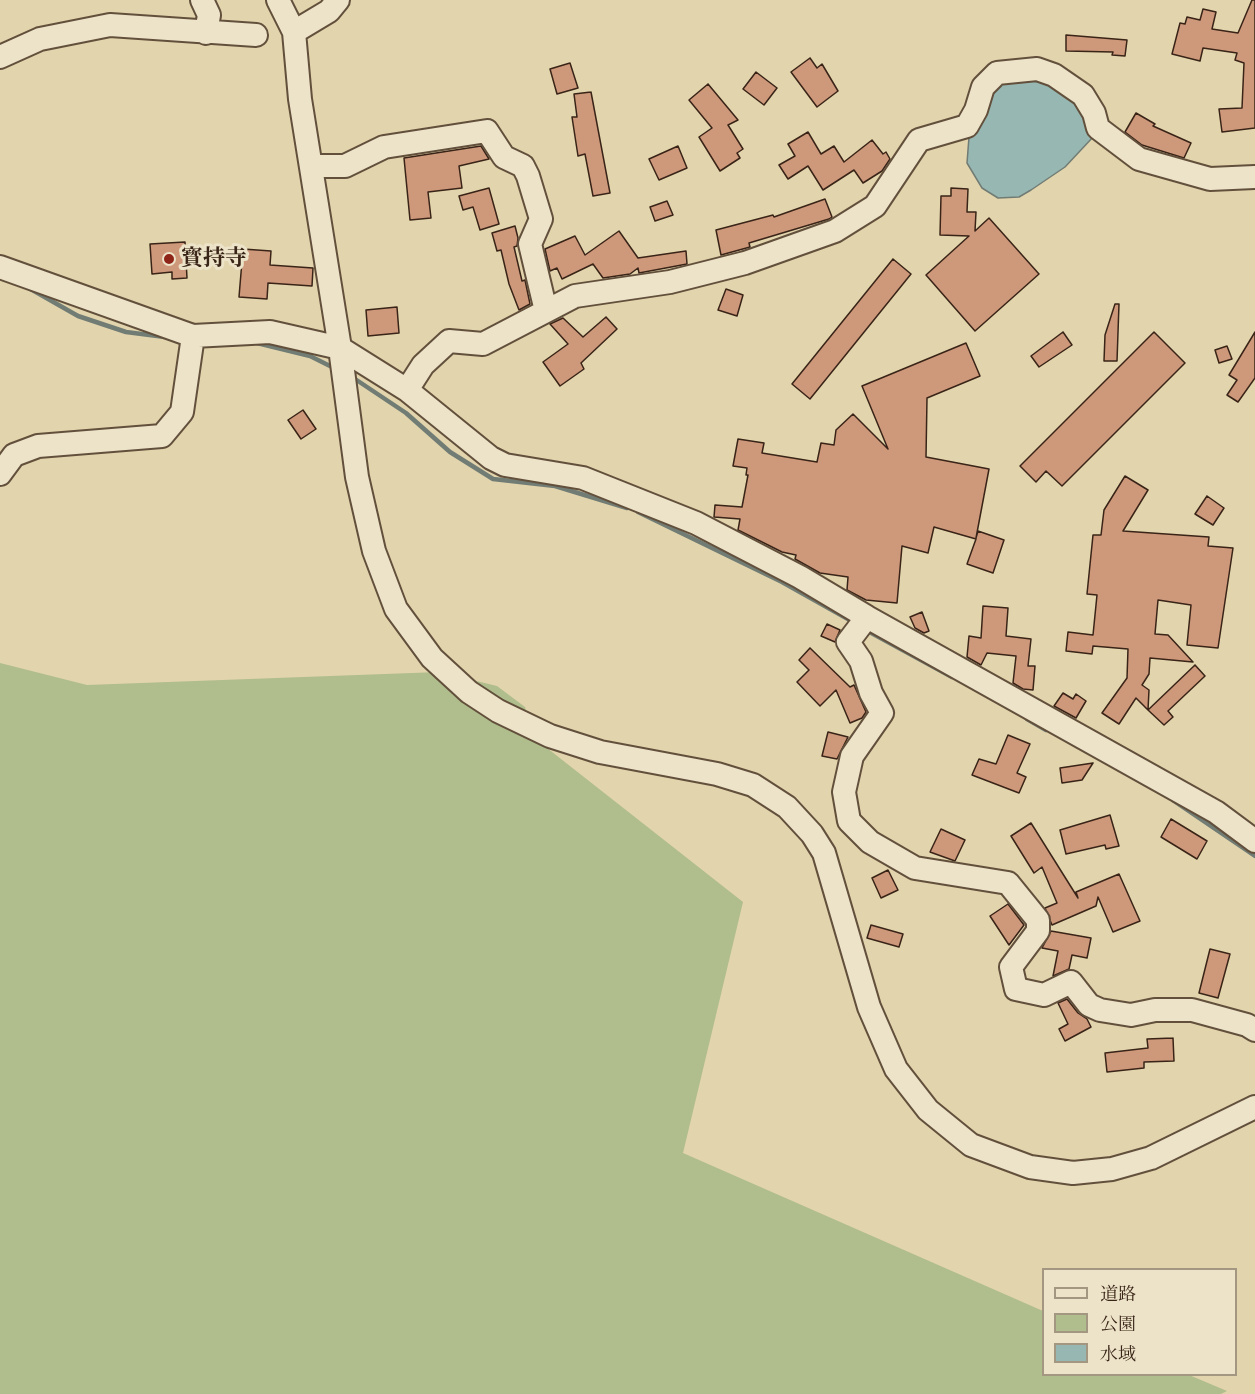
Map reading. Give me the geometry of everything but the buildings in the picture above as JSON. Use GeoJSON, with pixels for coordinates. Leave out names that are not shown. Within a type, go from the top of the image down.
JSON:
{"type":"FeatureCollection","features":[{"type":"Feature","properties":{"kind":"street"},"geometry":{"type":"LineString","coordinates":[[202,0],[209,15],[206,33]]}},
{"type":"Feature","properties":{"kind":"street"},"geometry":{"type":"LineString","coordinates":[[278,0],[294,32],[300,99],[340,348],[357,477],[374,551],[396,609],[432,658],[469,692],[498,711],[550,736],[600,752],[717,774],[753,785],[787,807],[812,834],[824,854],[868,1006],[896,1069],[928,1110],[971,1145],[1030,1167],[1073,1173],[1112,1169],[1151,1158],[1255,1107]]}},
{"type":"Feature","properties":{"kind":"street"},"geometry":{"type":"LineString","coordinates":[[294,32],[329,11],[338,0]]}},
{"type":"Feature","properties":{"kind":"street"},"geometry":{"type":"LineString","coordinates":[[0,57],[40,39],[110,25],[167,27],[206,33],[256,35]]}},
{"type":"Feature","properties":{"kind":"street"},"geometry":{"type":"LineString","coordinates":[[407,390],[423,365],[449,341],[483,344],[575,296],[670,282],[745,263],[835,231],[875,206],[919,140],[967,126],[976,110],[984,87],[997,73],[1037,69],[1054,75],[1083,95],[1094,113],[1098,128],[1139,159],[1210,179],[1255,177]]}},
{"type":"Feature","properties":{"kind":"street"},"geometry":{"type":"LineString","coordinates":[[312,166],[345,166],[384,147],[487,131],[504,157],[523,166],[528,176],[541,219],[530,244],[546,311]]}},
{"type":"Feature","properties":{"kind":"street"},"geometry":{"type":"LineString","coordinates":[[0,267],[193,336],[270,332],[340,348],[407,390],[491,458],[506,465],[584,478],[696,523],[800,577],[867,617],[1216,812],[1255,841]]}},
{"type":"Feature","properties":{"kind":"street"},"geometry":{"type":"LineString","coordinates":[[0,474],[14,455],[38,446],[162,436],[182,412],[193,336]]}},
{"type":"Feature","properties":{"kind":"street"},"geometry":{"type":"LineString","coordinates":[[867,617],[849,642],[861,661],[871,693],[882,713],[852,756],[844,792],[849,821],[870,842],[915,868],[1008,883],[1038,921],[1038,931],[1011,966],[1016,989],[1044,994],[1071,982],[1089,1005],[1100,1010],[1131,1015],[1155,1010],[1192,1010],[1247,1025],[1255,1030]]}},
{"type":"Feature","properties":{"kind":"green space"},"geometry":{"type":"Polygon","coordinates":[[[0,663],[87,685],[439,672],[497,686],[525,707],[533,737],[743,902],[683,1153],[1042,1311],[1042,1376],[1191,1376],[1227,1391],[1221,1394],[0,1394],[0,663]]]}},
{"type":"Feature","properties":{"kind":"water"},"geometry":{"type":"Polygon","coordinates":[[[1034,75],[1072,93],[1094,136],[1065,167],[1031,190],[1019,197],[998,198],[982,188],[967,163],[969,137],[994,82],[1034,75]]]}},
{"type":"Feature","properties":{"kind":"waterway"},"geometry":{"type":"LineString","coordinates":[[27,287],[78,316],[126,332],[165,337]]}},
{"type":"Feature","properties":{"kind":"waterway"},"geometry":{"type":"LineString","coordinates":[[257,343],[310,356],[336,369]]}},
{"type":"Feature","properties":{"kind":"waterway"},"geometry":{"type":"LineString","coordinates":[[352,377],[406,413],[450,452],[493,479],[555,486],[627,508]]}},
{"type":"Feature","properties":{"kind":"waterway"},"geometry":{"type":"LineString","coordinates":[[638,512],[782,582],[855,623]]}},
{"type":"Feature","properties":{"kind":"waterway"},"geometry":{"type":"LineString","coordinates":[[864,629],[952,677]]}},
{"type":"Feature","properties":{"kind":"waterway"},"geometry":{"type":"LineString","coordinates":[[1027,719],[1046,730]]}},
{"type":"Feature","properties":{"kind":"waterway"},"geometry":{"type":"LineString","coordinates":[[1174,801],[1255,856]]}},
{"type":"Feature","properties":{"kind":"place","name":"寳持寺"},"geometry":{"type":"Point","coordinates":[169,259]}}]}
